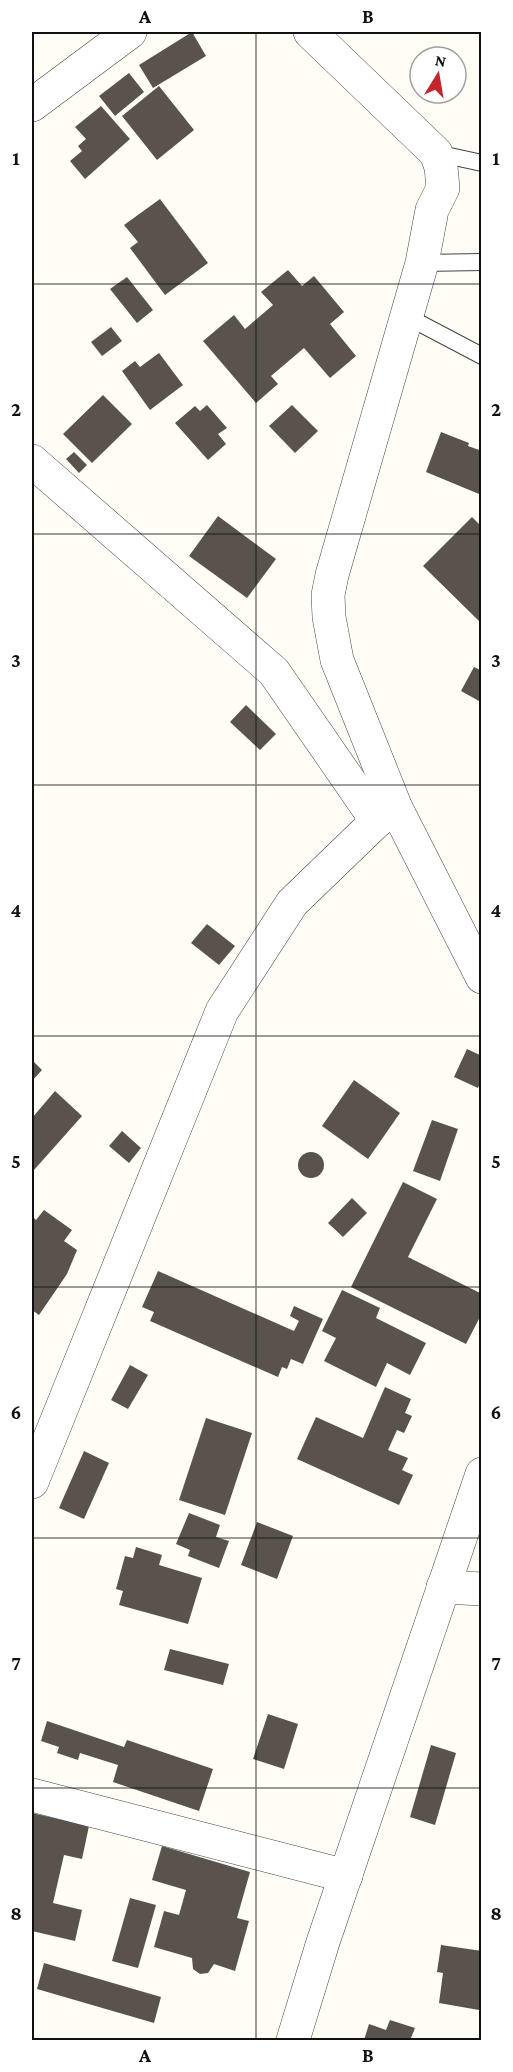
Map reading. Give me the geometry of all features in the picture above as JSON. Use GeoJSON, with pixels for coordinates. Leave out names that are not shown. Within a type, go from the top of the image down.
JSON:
{"type":"FeatureCollection","features":[{"type":"Feature","properties":{"kind":"street"},"geometry":{"type":"LineString","coordinates":[[32,105],[130,32]]}},
{"type":"Feature","properties":{"kind":"street"},"geometry":{"type":"LineString","coordinates":[[318,34],[436,153],[441,166],[443,188],[432,210],[422,263],[328,595],[329,616],[337,660],[386,814]]}},
{"type":"Feature","properties":{"kind":"street"},"geometry":{"type":"LineString","coordinates":[[32,461],[274,672],[386,814],[482,976]]}},
{"type":"Feature","properties":{"kind":"street"},"geometry":{"type":"LineString","coordinates":[[32,1482],[222,1011],[292,903],[386,814]]}},
{"type":"Feature","properties":{"kind":"street"},"geometry":{"type":"LineString","coordinates":[[293,2040],[482,1474]]}},
{"type":"Feature","properties":{"kind":"street"},"geometry":{"type":"LineString","coordinates":[[443,1587],[482,1589]]}},
{"type":"Feature","properties":{"kind":"street"},"geometry":{"type":"LineString","coordinates":[[32,1795],[346,1876]]}},
{"type":"Feature","properties":{"kind":"lane"},"geometry":{"type":"LineString","coordinates":[[436,153],[482,164]]}},
{"type":"Feature","properties":{"kind":"lane"},"geometry":{"type":"LineString","coordinates":[[422,263],[482,262]]}},
{"type":"Feature","properties":{"kind":"lane"},"geometry":{"type":"LineString","coordinates":[[406,316],[482,356]]}},
{"type":"Feature","properties":{"kind":"building"},"geometry":{"type":"Polygon","coordinates":[[[192,32],[206,56],[153,88],[139,65],[192,32]]]}},
{"type":"Feature","properties":{"kind":"building"},"geometry":{"type":"Polygon","coordinates":[[[129,73],[144,92],[115,116],[99,96],[129,73]]]}},
{"type":"Feature","properties":{"kind":"building"},"geometry":{"type":"Polygon","coordinates":[[[159,86],[194,130],[157,160],[122,116],[159,86]]]}},
{"type":"Feature","properties":{"kind":"building"},"geometry":{"type":"Polygon","coordinates":[[[101,106],[130,139],[85,179],[70,161],[82,151],[78,146],[86,139],[75,127],[101,106]]]}},
{"type":"Feature","properties":{"kind":"building"},"geometry":{"type":"Polygon","coordinates":[[[160,199],[208,263],[165,295],[130,248],[138,242],[124,225],[160,199]]]}},
{"type":"Feature","properties":{"kind":"building"},"geometry":{"type":"Polygon","coordinates":[[[288,270],[302,286],[314,276],[344,312],[330,324],[356,356],[330,378],[304,348],[271,376],[278,384],[256,403],[203,341],[234,315],[245,329],[273,305],[261,292],[288,270]]]}},
{"type":"Feature","properties":{"kind":"building"},"geometry":{"type":"Polygon","coordinates":[[[127,277],[153,310],[137,323],[110,289],[127,277]]]}},
{"type":"Feature","properties":{"kind":"building"},"geometry":{"type":"Polygon","coordinates":[[[111,327],[122,341],[102,356],[91,342],[111,327]]]}},
{"type":"Feature","properties":{"kind":"building"},"geometry":{"type":"Polygon","coordinates":[[[159,353],[183,385],[150,410],[122,371],[135,361],[140,367],[159,353]]]}},
{"type":"Feature","properties":{"kind":"building"},"geometry":{"type":"Polygon","coordinates":[[[103,395],[132,424],[92,463],[63,434],[103,395]]]}},
{"type":"Feature","properties":{"kind":"building"},"geometry":{"type":"Polygon","coordinates":[[[207,405],[227,428],[218,434],[226,444],[208,460],[175,423],[195,406],[200,411],[207,405]]]}},
{"type":"Feature","properties":{"kind":"building"},"geometry":{"type":"Polygon","coordinates":[[[292,405],[318,431],[295,453],[269,426],[292,405]]]}},
{"type":"Feature","properties":{"kind":"building"},"geometry":{"type":"Polygon","coordinates":[[[441,432],[482,451],[482,488],[479,494],[426,472],[441,432]]]}},
{"type":"Feature","properties":{"kind":"building"},"geometry":{"type":"Polygon","coordinates":[[[74,452],[87,465],[79,473],[66,459],[74,452]]]}},
{"type":"Feature","properties":{"kind":"building"},"geometry":{"type":"Polygon","coordinates":[[[218,516],[276,559],[247,598],[189,556],[218,516]]]}},
{"type":"Feature","properties":{"kind":"building"},"geometry":{"type":"Polygon","coordinates":[[[472,517],[482,527],[482,624],[423,566],[472,517]]]}},
{"type":"Feature","properties":{"kind":"building"},"geometry":{"type":"Polygon","coordinates":[[[474,667],[482,671],[482,696],[479,701],[461,691],[474,667]]]}},
{"type":"Feature","properties":{"kind":"building"},"geometry":{"type":"Polygon","coordinates":[[[246,705],[276,734],[260,750],[230,722],[246,705]]]}},
{"type":"Feature","properties":{"kind":"building"},"geometry":{"type":"Polygon","coordinates":[[[207,924],[235,946],[219,965],[191,943],[207,924]]]}},
{"type":"Feature","properties":{"kind":"building"},"geometry":{"type":"Polygon","coordinates":[[[467,1049],[482,1056],[482,1079],[478,1088],[454,1077],[467,1049]]]}},
{"type":"Feature","properties":{"kind":"building"},"geometry":{"type":"Polygon","coordinates":[[[32,1060],[42,1070],[32,1081],[32,1060]]]}},
{"type":"Feature","properties":{"kind":"building"},"geometry":{"type":"Polygon","coordinates":[[[354,1080],[400,1113],[368,1159],[322,1126],[354,1080]]]}},
{"type":"Feature","properties":{"kind":"building"},"geometry":{"type":"Polygon","coordinates":[[[55,1091],[82,1116],[34,1170],[32,1168],[32,1118],[55,1091]]]}},
{"type":"Feature","properties":{"kind":"building"},"geometry":{"type":"Polygon","coordinates":[[[432,1120],[458,1129],[440,1181],[413,1171],[432,1120]]]}},
{"type":"Feature","properties":{"kind":"building"},"geometry":{"type":"Polygon","coordinates":[[[122,1131],[141,1148],[129,1163],[109,1146],[122,1131]]]}},
{"type":"Feature","properties":{"kind":"building"},"geometry":{"type":"Polygon","coordinates":[[[311,1152],[320,1156],[324,1165],[320,1174],[311,1178],[302,1174],[298,1165],[302,1156],[311,1152]]]}},
{"type":"Feature","properties":{"kind":"building"},"geometry":{"type":"Polygon","coordinates":[[[403,1182],[437,1199],[408,1257],[482,1294],[482,1313],[466,1344],[351,1287],[403,1182]]]}},
{"type":"Feature","properties":{"kind":"building"},"geometry":{"type":"Polygon","coordinates":[[[352,1198],[367,1213],[343,1237],[328,1223],[352,1198]]]}},
{"type":"Feature","properties":{"kind":"building"},"geometry":{"type":"Polygon","coordinates":[[[44,1210],[72,1230],[64,1241],[77,1250],[67,1274],[39,1315],[32,1310],[32,1216],[36,1220],[44,1210]]]}},
{"type":"Feature","properties":{"kind":"building"},"geometry":{"type":"Polygon","coordinates":[[[158,1271],[294,1331],[299,1321],[290,1316],[294,1306],[323,1319],[303,1364],[291,1359],[287,1369],[282,1367],[278,1377],[150,1321],[154,1312],[142,1307],[158,1271]]]}},
{"type":"Feature","properties":{"kind":"building"},"geometry":{"type":"Polygon","coordinates":[[[342,1290],[380,1308],[376,1318],[426,1343],[410,1375],[387,1363],[376,1387],[324,1361],[336,1338],[322,1331],[342,1290]]]}},
{"type":"Feature","properties":{"kind":"building"},"geometry":{"type":"Polygon","coordinates":[[[130,1365],[148,1375],[128,1409],[111,1400],[130,1365]]]}},
{"type":"Feature","properties":{"kind":"building"},"geometry":{"type":"Polygon","coordinates":[[[385,1387],[411,1399],[405,1413],[412,1416],[404,1433],[397,1430],[388,1450],[408,1458],[402,1470],[413,1475],[399,1505],[297,1459],[316,1417],[363,1438],[385,1387]]]}},
{"type":"Feature","properties":{"kind":"building"},"geometry":{"type":"Polygon","coordinates":[[[206,1418],[252,1433],[225,1515],[179,1500],[206,1418]]]}},
{"type":"Feature","properties":{"kind":"building"},"geometry":{"type":"Polygon","coordinates":[[[84,1451],[109,1463],[84,1519],[59,1508],[84,1451]]]}},
{"type":"Feature","properties":{"kind":"building"},"geometry":{"type":"Polygon","coordinates":[[[189,1513],[220,1525],[216,1537],[229,1541],[219,1568],[188,1556],[190,1550],[176,1544],[189,1513]]]}},
{"type":"Feature","properties":{"kind":"building"},"geometry":{"type":"Polygon","coordinates":[[[257,1522],[293,1536],[277,1579],[241,1565],[257,1522]]]}},
{"type":"Feature","properties":{"kind":"building"},"geometry":{"type":"Polygon","coordinates":[[[136,1547],[162,1555],[159,1565],[202,1578],[188,1624],[119,1605],[123,1591],[116,1589],[125,1556],[133,1558],[136,1547]]]}},
{"type":"Feature","properties":{"kind":"building"},"geometry":{"type":"Polygon","coordinates":[[[170,1649],[229,1664],[223,1685],[164,1670],[170,1649]]]}},
{"type":"Feature","properties":{"kind":"building"},"geometry":{"type":"Polygon","coordinates":[[[268,1714],[298,1724],[284,1769],[253,1759],[268,1714]]]}},
{"type":"Feature","properties":{"kind":"building"},"geometry":{"type":"Polygon","coordinates":[[[47,1721],[124,1747],[127,1740],[213,1769],[199,1811],[113,1782],[118,1765],[80,1753],[78,1760],[57,1753],[59,1747],[41,1741],[47,1721]]]}},
{"type":"Feature","properties":{"kind":"building"},"geometry":{"type":"Polygon","coordinates":[[[431,1745],[456,1753],[435,1825],[410,1817],[431,1745]]]}},
{"type":"Feature","properties":{"kind":"building"},"geometry":{"type":"Polygon","coordinates":[[[32,1813],[89,1826],[82,1859],[64,1855],[53,1903],[82,1910],[75,1941],[32,1931],[32,1813]]]}},
{"type":"Feature","properties":{"kind":"building"},"geometry":{"type":"Polygon","coordinates":[[[162,1846],[250,1872],[237,1918],[249,1921],[235,1971],[214,1964],[208,1973],[200,1974],[193,1969],[192,1958],[154,1947],[164,1911],[179,1915],[186,1890],[152,1880],[162,1846]]]}},
{"type":"Feature","properties":{"kind":"building"},"geometry":{"type":"Polygon","coordinates":[[[130,1898],[156,1905],[138,1968],[112,1961],[130,1898]]]}},
{"type":"Feature","properties":{"kind":"building"},"geometry":{"type":"Polygon","coordinates":[[[441,1945],[482,1951],[482,1994],[479,2010],[439,2003],[443,1973],[437,1972],[441,1945]]]}},
{"type":"Feature","properties":{"kind":"building"},"geometry":{"type":"Polygon","coordinates":[[[44,1963],[161,1997],[154,2023],[37,1989],[44,1963]]]}},
{"type":"Feature","properties":{"kind":"building"},"geometry":{"type":"Polygon","coordinates":[[[390,2020],[415,2028],[411,2038],[416,2040],[364,2040],[369,2024],[386,2030],[390,2020]]]}}]}
